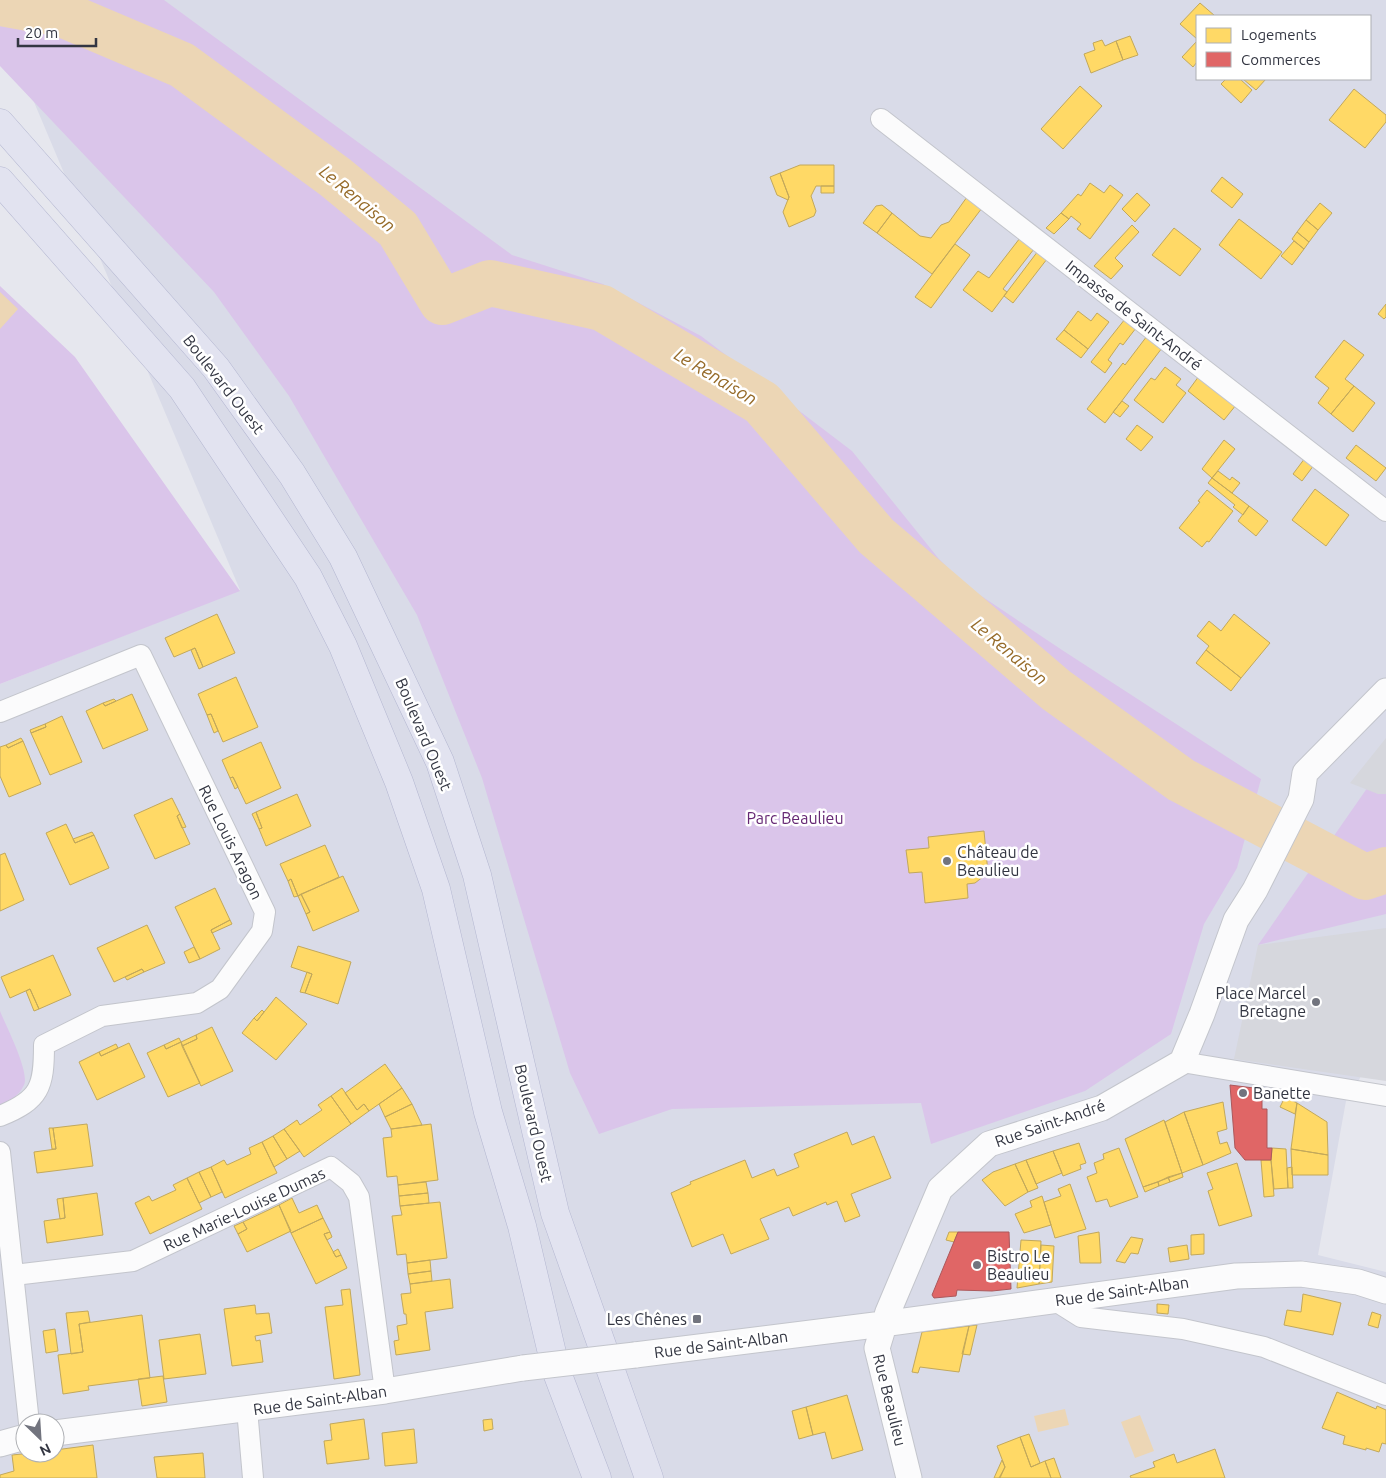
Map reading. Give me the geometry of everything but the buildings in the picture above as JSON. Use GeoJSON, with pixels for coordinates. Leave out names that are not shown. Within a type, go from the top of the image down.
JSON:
{"type":"FeatureCollection","features":[{"type":"Feature","properties":{"kind":"main road","name":"Boulevard Ouest"},"geometry":{"type":"LineString","coordinates":[[0,124],[216,368],[292,474],[343,557],[443,772],[477,875],[556,1213],[649,1478]]}},
{"type":"Feature","properties":{"kind":"main road"},"geometry":{"type":"LineString","coordinates":[[0,181],[182,388],[308,577],[343,646],[399,782],[436,889],[488,1112],[522,1226],[556,1370],[597,1478]]}},
{"type":"Feature","properties":{"kind":"street","name":"Impasse de Saint-André"},"geometry":{"type":"LineString","coordinates":[[881,119],[1386,511]]}},
{"type":"Feature","properties":{"kind":"street","name":"Rue Louis Aragon"},"geometry":{"type":"LineString","coordinates":[[0,712],[141,655],[266,912],[262,931],[220,989],[197,1003],[102,1016],[44,1045],[42,1076],[33,1098],[20,1108],[0,1116]]}},
{"type":"Feature","properties":{"kind":"street"},"geometry":{"type":"LineString","coordinates":[[1386,691],[1305,773],[1300,799],[1255,890],[1236,920],[1202,1014],[1182,1062],[1386,1096]]}},
{"type":"Feature","properties":{"kind":"street","name":"Rue Saint-André"},"geometry":{"type":"LineString","coordinates":[[886,1324],[888,1312],[940,1189],[989,1144],[1102,1108],[1182,1062]]}},
{"type":"Feature","properties":{"kind":"street"},"geometry":{"type":"LineString","coordinates":[[0,1152],[28,1413]]}},
{"type":"Feature","properties":{"kind":"street","name":"Rue Marie-Louise Dumas"},"geometry":{"type":"LineString","coordinates":[[14,1275],[133,1261],[330,1167],[351,1183],[358,1197],[384,1391]]}},
{"type":"Feature","properties":{"kind":"street","name":"Rue de Saint-Alban"},"geometry":{"type":"LineString","coordinates":[[65,1432],[384,1391],[523,1368],[886,1324],[1236,1276],[1301,1274],[1358,1282],[1386,1291]]}},
{"type":"Feature","properties":{"kind":"street"},"geometry":{"type":"LineString","coordinates":[[1054,1300],[1081,1317],[1183,1329],[1264,1347],[1386,1395]]}},
{"type":"Feature","properties":{"kind":"street","name":"Rue Beaulieu"},"geometry":{"type":"LineString","coordinates":[[886,1324],[877,1348],[909,1478]]}},
{"type":"Feature","properties":{"kind":"street"},"geometry":{"type":"LineString","coordinates":[[247,1409],[252,1478]]}},
{"type":"Feature","properties":{"kind":"street"},"geometry":{"type":"LineString","coordinates":[[0,1444],[15,1440]]}},
{"type":"Feature","properties":{"kind":"shaded area"},"geometry":{"type":"Polygon","coordinates":[[[0,0],[1386,0],[1386,1035],[1346,1101],[1318,1255],[1386,1272],[1386,1478],[0,1478],[0,684],[240,590],[34,102],[0,59],[0,0]]]}},
{"type":"Feature","properties":{"kind":"shaded area"},"geometry":{"type":"Polygon","coordinates":[[[0,292],[18,309],[0,329],[0,292]]]}},
{"type":"Feature","properties":{"kind":"shaded area"},"geometry":{"type":"Polygon","coordinates":[[[1386,738],[1386,794],[1378,794],[1350,783],[1386,738]]]}},
{"type":"Feature","properties":{"kind":"shaded area","name":"Place Marcel Bretagne"},"geometry":{"type":"Polygon","coordinates":[[[1386,928],[1386,1081],[1234,1059],[1258,945],[1386,928]]]}},
{"type":"Feature","properties":{"kind":"shaded area"},"geometry":{"type":"Polygon","coordinates":[[[1065,1409],[1069,1425],[1038,1432],[1034,1416],[1065,1409]]]}},
{"type":"Feature","properties":{"kind":"shaded area"},"geometry":{"type":"Polygon","coordinates":[[[1140,1415],[1154,1451],[1135,1458],[1121,1422],[1140,1415]]]}},
{"type":"Feature","properties":{"kind":"green space","name":"Parc Beaulieu"},"geometry":{"type":"Polygon","coordinates":[[[0,0],[164,0],[512,255],[603,284],[701,336],[852,451],[939,559],[965,585],[1261,779],[1237,868],[1204,924],[1171,1034],[1085,1091],[931,1144],[921,1103],[672,1109],[599,1134],[570,1073],[482,778],[417,615],[289,396],[214,292],[0,66],[0,0]]]}},
{"type":"Feature","properties":{"kind":"green space"},"geometry":{"type":"Polygon","coordinates":[[[0,286],[75,357],[240,591],[0,684],[0,286]]]}},
{"type":"Feature","properties":{"kind":"green space"},"geometry":{"type":"Polygon","coordinates":[[[1386,761],[1386,914],[1258,945],[1386,761]]]}},
{"type":"Feature","properties":{"kind":"green space"},"geometry":{"type":"Polygon","coordinates":[[[0,1011],[21,1060],[25,1079],[22,1089],[17,1095],[0,1105],[0,1011]]]}},
{"type":"Feature","properties":{"kind":"waterway","name":"Le Renaison"},"geometry":{"type":"LineString","coordinates":[[0,3],[62,14],[182,65],[335,177],[398,229],[442,302],[490,283],[602,308],[762,403],[876,536],[1056,690],[1181,780],[1365,877],[1386,870]]}},
{"type":"Feature","properties":{"kind":"place","name":"Château de Beaulieu"},"geometry":{"type":"Point","coordinates":[947,861]}},
{"type":"Feature","properties":{"kind":"place","name":"Place Marcel Bretagne"},"geometry":{"type":"Point","coordinates":[1316,1002]}},
{"type":"Feature","properties":{"kind":"place","name":"Banette"},"geometry":{"type":"Point","coordinates":[1243,1093]}},
{"type":"Feature","properties":{"kind":"place","name":"Bistro Le Beaulieu"},"geometry":{"type":"Point","coordinates":[977,1265]}},
{"type":"Feature","properties":{"kind":"place","name":"Les Chênes"},"geometry":{"type":"Point","coordinates":[697,1319]}}]}
